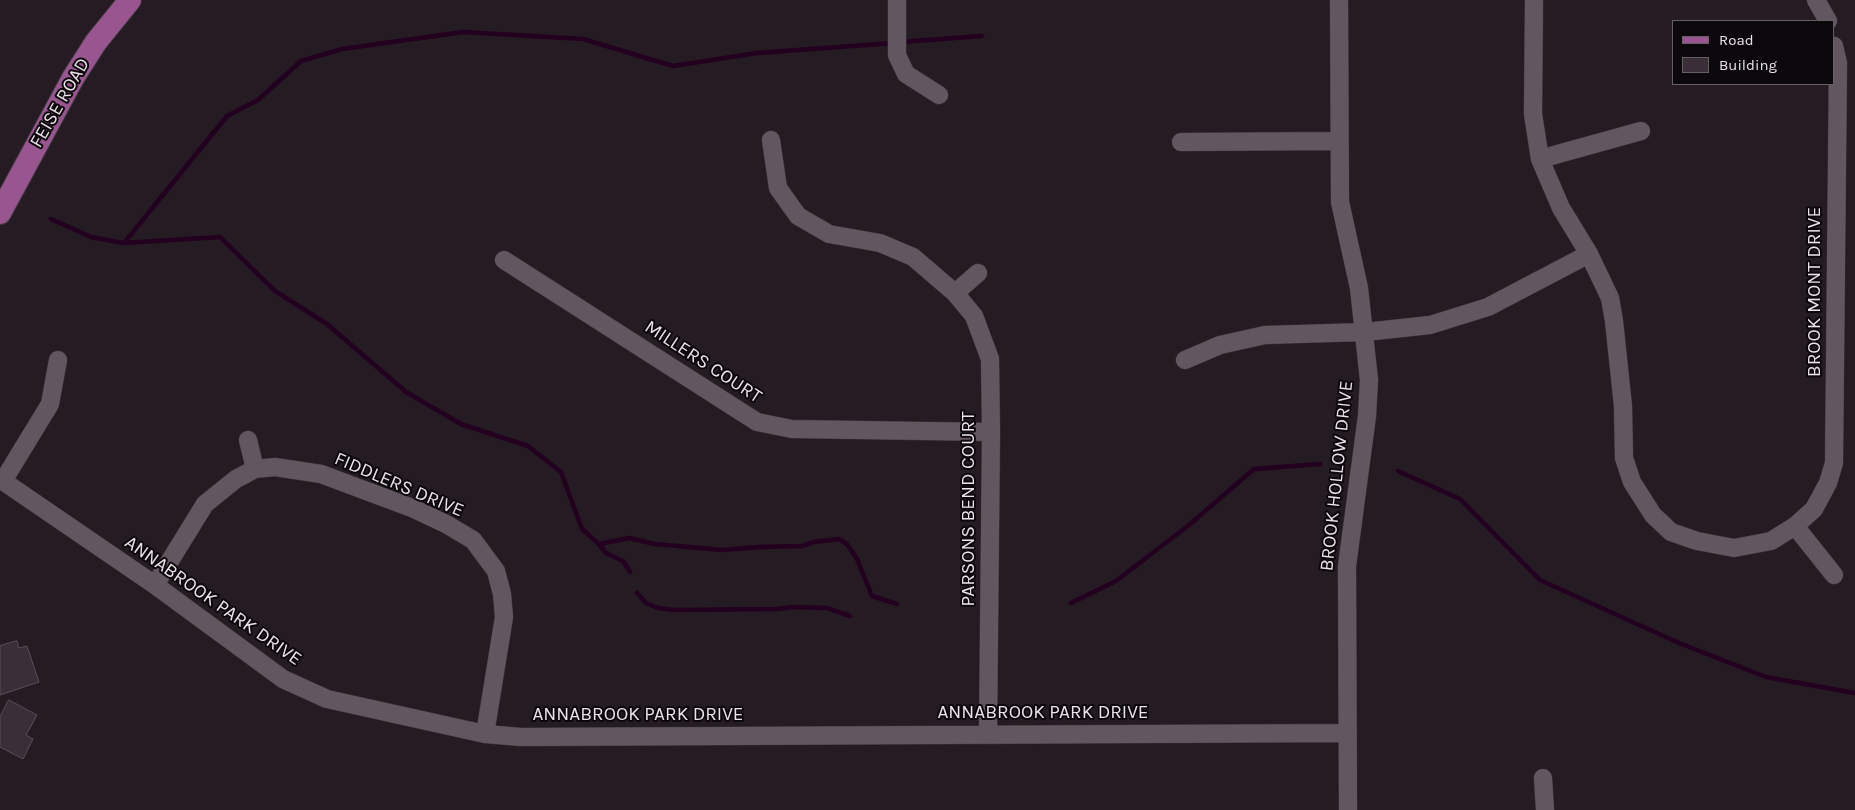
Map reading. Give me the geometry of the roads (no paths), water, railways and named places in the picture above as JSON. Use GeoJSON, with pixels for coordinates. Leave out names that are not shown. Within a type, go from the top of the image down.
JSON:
{"type":"FeatureCollection","features":[{"type":"Feature","properties":{"kind":"main road","name":"FEISE ROAD"},"geometry":{"type":"LineString","coordinates":[[0,212],[73,78],[96,42],[130,0]]}},
{"type":"Feature","properties":{"kind":"street"},"geometry":{"type":"LineString","coordinates":[[897,0],[897,55],[906,74],[938,95]]}},
{"type":"Feature","properties":{"kind":"street","name":"BROOK HOLLOW DRIVE"},"geometry":{"type":"LineString","coordinates":[[1339,0],[1340,202],[1359,288],[1370,380],[1347,566],[1348,810]]}},
{"type":"Feature","properties":{"kind":"street","name":"BROOK MONT DRIVE"},"geometry":{"type":"LineString","coordinates":[[1534,0],[1533,114],[1540,159],[1562,208],[1610,298],[1624,406],[1624,458],[1632,482],[1653,515],[1671,532],[1696,541],[1734,548],[1770,541],[1795,526],[1814,509],[1828,483],[1834,463],[1838,63],[1835,50]]}},
{"type":"Feature","properties":{"kind":"street"},"geometry":{"type":"LineString","coordinates":[[1816,0],[1827,20]]}},
{"type":"Feature","properties":{"kind":"street"},"geometry":{"type":"LineString","coordinates":[[1540,159],[1641,131]]}},
{"type":"Feature","properties":{"kind":"street","name":"PARSONS BEND COURT"},"geometry":{"type":"LineString","coordinates":[[771,140],[778,188],[798,216],[830,234],[880,243],[913,257],[955,293],[974,316],[990,359],[988,734]]}},
{"type":"Feature","properties":{"kind":"street"},"geometry":{"type":"LineString","coordinates":[[1181,142],[1339,141]]}},
{"type":"Feature","properties":{"kind":"street"},"geometry":{"type":"LineString","coordinates":[[1185,360],[1220,345],[1266,335],[1365,332],[1430,325],[1488,307],[1588,254]]}},
{"type":"Feature","properties":{"kind":"street","name":"MILLERS COURT"},"geometry":{"type":"LineString","coordinates":[[504,260],[757,422],[792,429],[991,432]]}},
{"type":"Feature","properties":{"kind":"street"},"geometry":{"type":"LineString","coordinates":[[955,293],[978,273]]}},
{"type":"Feature","properties":{"kind":"street"},"geometry":{"type":"LineString","coordinates":[[2,480],[50,404],[58,360]]}},
{"type":"Feature","properties":{"kind":"street"},"geometry":{"type":"LineString","coordinates":[[248,440],[255,469]]}},
{"type":"Feature","properties":{"kind":"street","name":"FIDDLERS DRIVE"},"geometry":{"type":"LineString","coordinates":[[155,585],[206,504],[236,479],[255,469],[275,467],[321,474],[412,508],[474,540],[496,571],[502,594],[504,617],[486,734]]}},
{"type":"Feature","properties":{"kind":"street","name":"ANNABROOK PARK DRIVE"},"geometry":{"type":"LineString","coordinates":[[2,480],[155,585],[283,679],[327,699],[486,734],[521,737],[1348,733]]}},
{"type":"Feature","properties":{"kind":"street"},"geometry":{"type":"LineString","coordinates":[[1795,526],[1834,575]]}},
{"type":"Feature","properties":{"kind":"street"},"geometry":{"type":"LineString","coordinates":[[1543,778],[1545,810]]}},
{"type":"Feature","properties":{"kind":"waterway"},"geometry":{"type":"LineString","coordinates":[[124,243],[227,116],[258,100],[301,61],[342,49],[463,32],[583,39],[673,66],[757,53],[893,43]]}},
{"type":"Feature","properties":{"kind":"waterway"},"geometry":{"type":"LineString","coordinates":[[901,42],[982,36]]}},
{"type":"Feature","properties":{"kind":"waterway"},"geometry":{"type":"LineString","coordinates":[[51,219],[91,237],[123,243],[220,237],[275,291],[327,324],[406,392],[461,424],[528,446],[561,472],[582,529],[599,544],[629,538],[655,544],[722,550],[802,546],[814,542],[839,539],[847,544],[857,559],[872,596],[897,604]]}},
{"type":"Feature","properties":{"kind":"waterway"},"geometry":{"type":"LineString","coordinates":[[1071,603],[1116,581],[1189,525],[1254,469],[1320,464]]}},
{"type":"Feature","properties":{"kind":"waterway"},"geometry":{"type":"LineString","coordinates":[[1398,471],[1460,499],[1540,580],[1679,643],[1766,677],[1855,693]]}},
{"type":"Feature","properties":{"kind":"waterway"},"geometry":{"type":"LineString","coordinates":[[599,544],[606,553],[623,561],[630,572]]}},
{"type":"Feature","properties":{"kind":"waterway"},"geometry":{"type":"LineString","coordinates":[[637,593],[646,603],[658,608],[675,610],[827,608],[850,616]]}}]}
